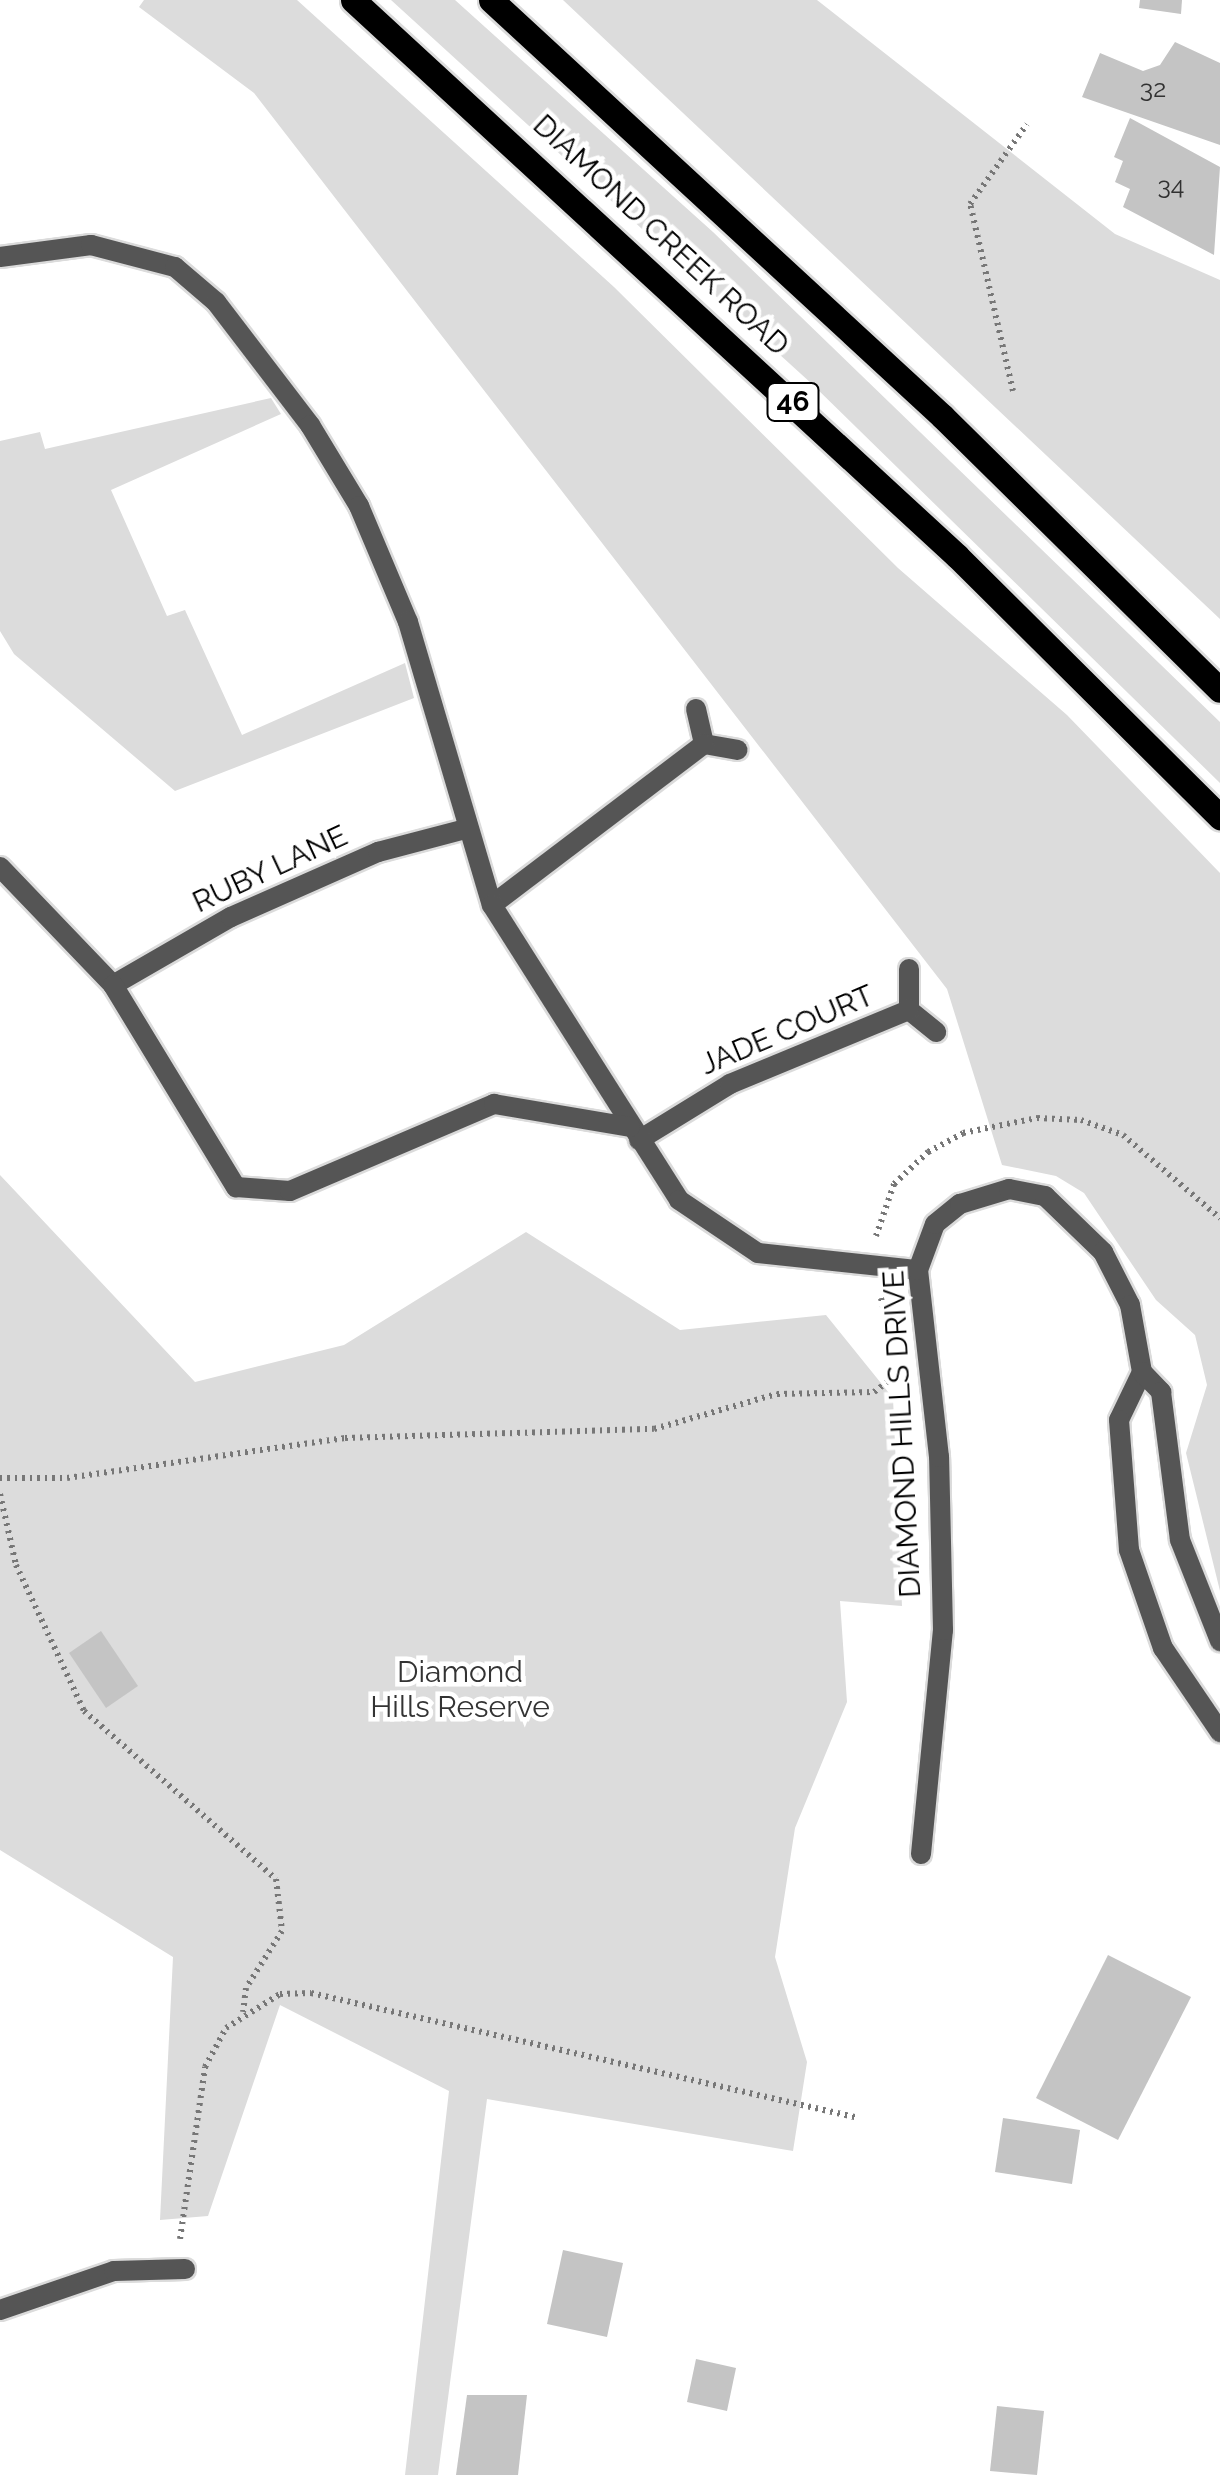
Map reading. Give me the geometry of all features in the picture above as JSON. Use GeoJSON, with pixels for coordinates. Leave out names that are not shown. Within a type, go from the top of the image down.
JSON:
{"type":"FeatureCollection","features":[{"type":"Feature","properties":{"kind":"main road","name":"DIAMOND CREEK ROAD"},"geometry":{"type":"LineString","coordinates":[[353,0],[916,516],[1220,817]]}},
{"type":"Feature","properties":{"kind":"main road","name":"DIAMOND CREEK ROAD"},"geometry":{"type":"LineString","coordinates":[[490,0],[942,416],[1220,690]]}},
{"type":"Feature","properties":{"kind":"street"},"geometry":{"type":"LineString","coordinates":[[0,257],[66,244],[137,251],[175,267],[216,302],[359,506],[422,661],[462,830],[492,905],[679,1200],[737,1243],[784,1260],[875,1270],[918,1270]]}},
{"type":"Feature","properties":{"kind":"street"},"geometry":{"type":"LineString","coordinates":[[696,709],[704,744]]}},
{"type":"Feature","properties":{"kind":"street"},"geometry":{"type":"LineString","coordinates":[[492,905],[704,744],[736,750]]}},
{"type":"Feature","properties":{"kind":"street","name":"RUBY LANE"},"geometry":{"type":"LineString","coordinates":[[113,986],[231,916],[348,865],[462,830]]}},
{"type":"Feature","properties":{"kind":"street"},"geometry":{"type":"LineString","coordinates":[[0,867],[113,986],[222,1174],[254,1193],[290,1191],[494,1104],[634,1133]]}},
{"type":"Feature","properties":{"kind":"street","name":"JADE COURT"},"geometry":{"type":"LineString","coordinates":[[909,969],[909,1010]]}},
{"type":"Feature","properties":{"kind":"street","name":"JADE COURT"},"geometry":{"type":"LineString","coordinates":[[634,1133],[713,1092],[909,1010]]}},
{"type":"Feature","properties":{"kind":"street","name":"JADE COURT"},"geometry":{"type":"LineString","coordinates":[[909,1010],[936,1032]]}},
{"type":"Feature","properties":{"kind":"street","name":"DIAMOND HILLS DRIVE"},"geometry":{"type":"LineString","coordinates":[[920,1854],[943,1610],[938,1438],[918,1270],[926,1238],[960,1204],[1009,1189],[1044,1196],[1074,1216],[1112,1267],[1142,1372],[1162,1392],[1180,1540],[1220,1641]]}},
{"type":"Feature","properties":{"kind":"street"},"geometry":{"type":"LineString","coordinates":[[1142,1372],[1119,1420],[1129,1550],[1163,1648],[1220,1732]]}},
{"type":"Feature","properties":{"kind":"street"},"geometry":{"type":"LineString","coordinates":[[0,2310],[114,2272],[184,2270]]}},
{"type":"Feature","properties":{"kind":"path"},"geometry":{"type":"LineString","coordinates":[[1012,391],[970,204],[1027,124]]}},
{"type":"Feature","properties":{"kind":"path"},"geometry":{"type":"LineString","coordinates":[[892,1352],[875,1270],[880,1218],[911,1165],[963,1133],[1013,1121],[1081,1120],[1122,1136],[1220,1218]]}},
{"type":"Feature","properties":{"kind":"path"},"geometry":{"type":"LineString","coordinates":[[0,1478],[67,1478],[345,1438],[654,1429],[777,1394],[874,1392],[890,1386],[896,1366]]}},
{"type":"Feature","properties":{"kind":"path"},"geometry":{"type":"LineString","coordinates":[[0,1494],[16,1566],[84,1711],[276,1879],[282,1931],[242,1997],[243,2012]]}},
{"type":"Feature","properties":{"kind":"path"},"geometry":{"type":"LineString","coordinates":[[184,2270],[190,2126],[214,2046],[243,2012],[280,1994],[311,1993],[859,2118]]}},
{"type":"Feature","properties":{"kind":"green space"},"geometry":{"type":"Polygon","coordinates":[[[144,0],[297,0],[614,287],[898,568],[1067,715],[1220,873],[1220,1591],[1186,1453],[1207,1385],[1195,1335],[1156,1300],[1084,1193],[1056,1176],[1002,1165],[947,989],[254,93],[139,7],[144,0]]]}},
{"type":"Feature","properties":{"kind":"green space"},"geometry":{"type":"Polygon","coordinates":[[[391,0],[455,0],[713,232],[1220,722],[1220,783],[812,384],[391,0]]]}},
{"type":"Feature","properties":{"kind":"green space"},"geometry":{"type":"Polygon","coordinates":[[[563,0],[817,0],[1115,234],[1220,280],[1220,619],[563,0]]]}},
{"type":"Feature","properties":{"kind":"green space"},"geometry":{"type":"Polygon","coordinates":[[[271,398],[281,414],[111,490],[167,616],[185,610],[242,735],[405,663],[414,698],[175,791],[14,654],[0,631],[0,441],[40,432],[45,449],[271,398]]]}},
{"type":"Feature","properties":{"kind":"green space","name":"Diamond Hills Reserve"},"geometry":{"type":"Polygon","coordinates":[[[0,1175],[195,1382],[344,1345],[526,1232],[680,1330],[826,1315],[893,1398],[902,1606],[840,1601],[847,1702],[795,1828],[775,1957],[807,2062],[793,2151],[487,2099],[438,2475],[405,2475],[449,2091],[280,2005],[208,2216],[160,2220],[173,1957],[0,1850],[0,1175]]]}},
{"type":"Feature","properties":{"kind":"building"},"geometry":{"type":"Polygon","coordinates":[[[1140,0],[1182,0],[1181,14],[1139,8],[1140,0]]]}},
{"type":"Feature","properties":{"kind":"building"},"geometry":{"type":"Polygon","coordinates":[[[1175,42],[1220,63],[1220,145],[1082,97],[1100,53],[1143,71],[1160,65],[1175,42]]]}},
{"type":"Feature","properties":{"kind":"building"},"geometry":{"type":"Polygon","coordinates":[[[1130,118],[1220,167],[1214,255],[1123,207],[1130,189],[1115,182],[1123,161],[1114,157],[1130,118]]]}},
{"type":"Feature","properties":{"kind":"building"},"geometry":{"type":"Polygon","coordinates":[[[101,1631],[138,1686],[106,1708],[69,1653],[101,1631]]]}},
{"type":"Feature","properties":{"kind":"building"},"geometry":{"type":"Polygon","coordinates":[[[1108,1955],[1191,1997],[1118,2140],[1036,2098],[1108,1955]]]}},
{"type":"Feature","properties":{"kind":"building"},"geometry":{"type":"Polygon","coordinates":[[[1003,2118],[1080,2130],[1072,2184],[995,2172],[1003,2118]]]}},
{"type":"Feature","properties":{"kind":"building"},"geometry":{"type":"Polygon","coordinates":[[[563,2250],[623,2263],[607,2337],[547,2324],[563,2250]]]}},
{"type":"Feature","properties":{"kind":"building"},"geometry":{"type":"Polygon","coordinates":[[[696,2359],[736,2368],[727,2411],[687,2402],[696,2359]]]}},
{"type":"Feature","properties":{"kind":"building"},"geometry":{"type":"Polygon","coordinates":[[[467,2395],[527,2395],[518,2475],[456,2475],[467,2395]]]}},
{"type":"Feature","properties":{"kind":"building"},"geometry":{"type":"Polygon","coordinates":[[[997,2406],[1044,2411],[1037,2475],[990,2471],[997,2406]]]}}]}
